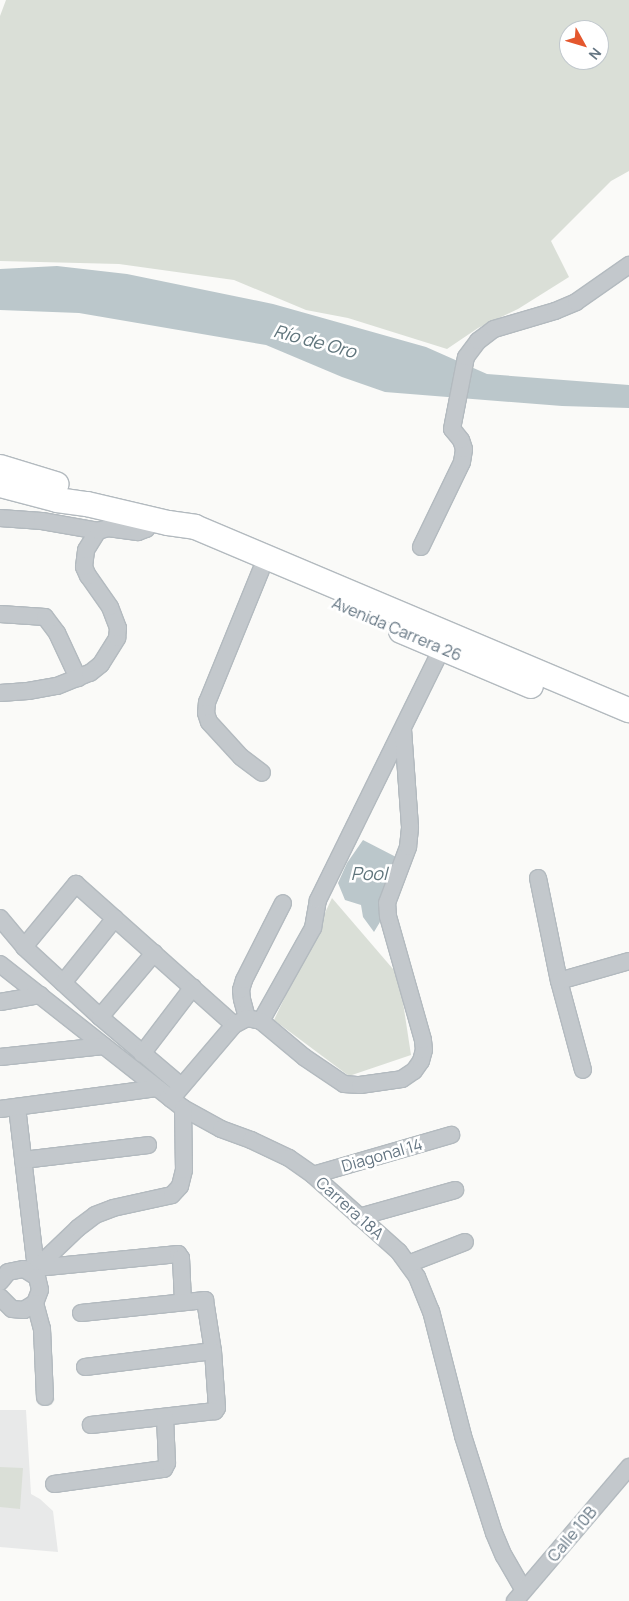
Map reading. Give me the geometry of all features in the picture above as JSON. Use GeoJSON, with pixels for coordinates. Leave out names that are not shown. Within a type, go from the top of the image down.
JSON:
{"type":"FeatureCollection","features":[{"type":"Feature","properties":{"kind":"main road","name":"Avenida Carrera 26"},"geometry":{"type":"LineString","coordinates":[[4,472],[62,487],[87,504],[161,522],[195,527],[629,710]]}},
{"type":"Feature","properties":{"kind":"main road","name":"Avenida Carrera 26"},"geometry":{"type":"LineString","coordinates":[[161,522],[188,538],[261,570],[629,727]]}},
{"type":"Feature","properties":{"kind":"street"},"geometry":{"type":"LineString","coordinates":[[421,547],[462,462],[464,449],[461,440],[452,429],[466,357],[478,342],[494,328],[555,311],[576,302],[629,264]]}},
{"type":"Feature","properties":{"kind":"street"},"geometry":{"type":"LineString","coordinates":[[0,518],[42,521],[98,531],[108,528],[138,532],[161,522]]}},
{"type":"Feature","properties":{"kind":"street"},"geometry":{"type":"LineString","coordinates":[[0,693],[57,686],[78,678],[101,664],[117,638],[114,616],[88,576],[84,566],[86,550],[98,531]]}},
{"type":"Feature","properties":{"kind":"street"},"geometry":{"type":"LineString","coordinates":[[261,570],[208,702],[206,713],[209,722],[221,736],[241,757],[262,773]]}},
{"type":"Feature","properties":{"kind":"street"},"geometry":{"type":"LineString","coordinates":[[0,614],[36,614],[45,617],[57,633],[78,678]]}},
{"type":"Feature","properties":{"kind":"street"},"geometry":{"type":"LineString","coordinates":[[178,1098],[247,1021],[313,928],[318,900],[442,648]]}},
{"type":"Feature","properties":{"kind":"street"},"geometry":{"type":"LineString","coordinates":[[24,947],[76,884],[193,987],[344,1084],[360,1085],[402,1079],[414,1071],[421,1061],[424,1050],[423,1040],[388,916],[387,904],[408,847],[410,828],[403,730]]}},
{"type":"Feature","properties":{"kind":"street"},"geometry":{"type":"LineString","coordinates":[[538,878],[559,981],[583,1070]]}},
{"type":"Feature","properties":{"kind":"street"},"geometry":{"type":"LineString","coordinates":[[247,1021],[241,990],[244,980],[283,903]]}},
{"type":"Feature","properties":{"kind":"street"},"geometry":{"type":"LineString","coordinates":[[0,918],[24,947],[142,1054],[178,1098],[184,1170],[180,1186],[172,1195],[113,1208],[95,1215],[78,1228],[34,1270]]}},
{"type":"Feature","properties":{"kind":"street"},"geometry":{"type":"LineString","coordinates":[[63,983],[115,918]]}},
{"type":"Feature","properties":{"kind":"street"},"geometry":{"type":"LineString","coordinates":[[100,1017],[154,953]]}},
{"type":"Feature","properties":{"kind":"street"},"geometry":{"type":"LineString","coordinates":[[559,981],[629,961]]}},
{"type":"Feature","properties":{"kind":"street","name":"Carrera 18A"},"geometry":{"type":"LineString","coordinates":[[0,964],[157,1088],[178,1098],[221,1129],[271,1148],[313,1175],[399,1252],[417,1277],[431,1311],[463,1436],[494,1533],[520,1595]]}},
{"type":"Feature","properties":{"kind":"street"},"geometry":{"type":"LineString","coordinates":[[142,1054],[193,987]]}},
{"type":"Feature","properties":{"kind":"street"},"geometry":{"type":"LineString","coordinates":[[0,1002],[40,996]]}},
{"type":"Feature","properties":{"kind":"street"},"geometry":{"type":"LineString","coordinates":[[0,1057],[103,1046]]}},
{"type":"Feature","properties":{"kind":"street"},"geometry":{"type":"LineString","coordinates":[[0,1109],[157,1088]]}},
{"type":"Feature","properties":{"kind":"street"},"geometry":{"type":"LineString","coordinates":[[2,1306],[18,1310],[30,1307],[35,1303],[40,1290],[34,1270],[17,1107]]}},
{"type":"Feature","properties":{"kind":"street","name":"Diagonal 14"},"geometry":{"type":"LineString","coordinates":[[313,1175],[451,1136]]}},
{"type":"Feature","properties":{"kind":"street"},"geometry":{"type":"LineString","coordinates":[[22,1160],[148,1145]]}},
{"type":"Feature","properties":{"kind":"street"},"geometry":{"type":"LineString","coordinates":[[359,1217],[455,1190]]}},
{"type":"Feature","properties":{"kind":"street"},"geometry":{"type":"LineString","coordinates":[[408,1264],[465,1242]]}},
{"type":"Feature","properties":{"kind":"street"},"geometry":{"type":"LineString","coordinates":[[1,1279],[8,1272],[16,1269],[34,1270],[178,1254],[181,1258],[183,1302]]}},
{"type":"Feature","properties":{"kind":"street"},"geometry":{"type":"LineString","coordinates":[[80,1313],[203,1300],[207,1302],[213,1351],[217,1410],[91,1425]]}},
{"type":"Feature","properties":{"kind":"street"},"geometry":{"type":"LineString","coordinates":[[35,1303],[42,1330],[45,1397]]}},
{"type":"Feature","properties":{"kind":"street"},"geometry":{"type":"LineString","coordinates":[[85,1368],[213,1351]]}},
{"type":"Feature","properties":{"kind":"street"},"geometry":{"type":"LineString","coordinates":[[54,1484],[164,1469],[167,1463],[165,1417]]}},
{"type":"Feature","properties":{"kind":"street","name":"Calle 10B"},"geometry":{"type":"LineString","coordinates":[[520,1595],[629,1467]]}},
{"type":"Feature","properties":{"kind":"shaded area"},"geometry":{"type":"Polygon","coordinates":[[[6,0],[629,0],[629,171],[611,181],[551,241],[569,277],[518,309],[478,328],[447,349],[348,318],[306,310],[234,280],[119,264],[0,261],[0,16],[6,0]]]}},
{"type":"Feature","properties":{"kind":"shaded area"},"geometry":{"type":"Polygon","coordinates":[[[332,898],[399,976],[411,1055],[349,1076],[274,1020],[332,898]]]}},
{"type":"Feature","properties":{"kind":"shaded area"},"geometry":{"type":"Polygon","coordinates":[[[0,1410],[26,1410],[31,1494],[40,1499],[53,1511],[58,1552],[0,1547],[0,1410]]]}},
{"type":"Feature","properties":{"kind":"shaded area"},"geometry":{"type":"Polygon","coordinates":[[[0,1467],[23,1468],[20,1509],[0,1507],[0,1467]]]}},
{"type":"Feature","properties":{"kind":"water","name":"Río de Oro"},"geometry":{"type":"Polygon","coordinates":[[[57,266],[127,274],[273,304],[426,347],[487,374],[629,385],[629,408],[562,406],[385,392],[342,377],[266,345],[79,313],[0,310],[0,269],[57,266]]]}},
{"type":"Feature","properties":{"kind":"water","name":"Pool"},"geometry":{"type":"Polygon","coordinates":[[[363,840],[398,858],[394,877],[380,897],[380,922],[374,932],[363,917],[361,905],[345,900],[338,883],[347,863],[363,840]]]}}]}
